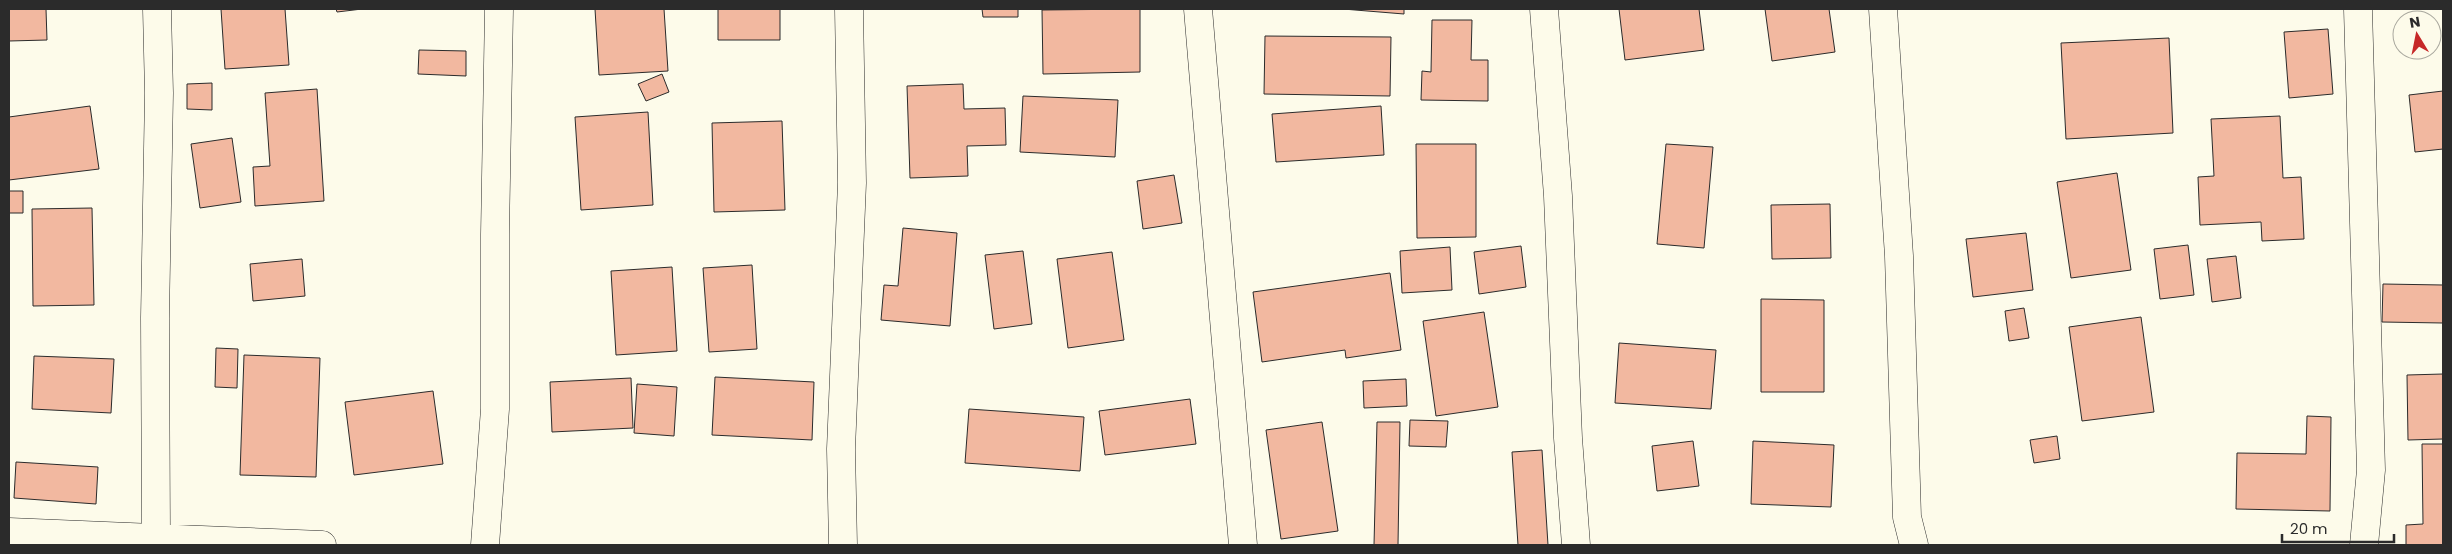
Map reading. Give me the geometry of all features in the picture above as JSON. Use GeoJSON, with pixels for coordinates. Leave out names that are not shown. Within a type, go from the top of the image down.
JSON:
{"type":"FeatureCollection","features":[{"type":"Feature","properties":{"kind":"street"},"geometry":{"type":"LineString","coordinates":[[156,536],[155,318],[159,93],[157,9]]}},
{"type":"Feature","properties":{"kind":"street"},"geometry":{"type":"LineString","coordinates":[[485,545],[495,409],[499,9]]}},
{"type":"Feature","properties":{"kind":"street"},"geometry":{"type":"LineString","coordinates":[[843,545],[841,449],[852,183],[849,9]]}},
{"type":"Feature","properties":{"kind":"street"},"geometry":{"type":"LineString","coordinates":[[1198,9],[1243,545]]}},
{"type":"Feature","properties":{"kind":"street"},"geometry":{"type":"LineString","coordinates":[[1544,9],[1558,196],[1568,438],[1576,545]]}},
{"type":"Feature","properties":{"kind":"street"},"geometry":{"type":"LineString","coordinates":[[1882,9],[1898,256],[1907,517],[1914,545]]}},
{"type":"Feature","properties":{"kind":"street"},"geometry":{"type":"LineString","coordinates":[[2358,9],[2371,470],[2364,545]]}},
{"type":"Feature","properties":{"kind":"street"},"geometry":{"type":"LineString","coordinates":[[9,532],[156,536],[272,544],[322,545]]}},
{"type":"Feature","properties":{"kind":"building"},"geometry":{"type":"Polygon","coordinates":[[[9,9],[46,9],[47,40],[9,41],[9,9]]]}},
{"type":"Feature","properties":{"kind":"building"},"geometry":{"type":"Polygon","coordinates":[[[221,9],[285,9],[289,65],[225,69],[221,9]]]}},
{"type":"Feature","properties":{"kind":"building"},"geometry":{"type":"Polygon","coordinates":[[[336,9],[362,9],[337,12],[336,9]]]}},
{"type":"Feature","properties":{"kind":"building"},"geometry":{"type":"Polygon","coordinates":[[[595,9],[664,9],[668,71],[599,75],[595,9]]]}},
{"type":"Feature","properties":{"kind":"building"},"geometry":{"type":"Polygon","coordinates":[[[718,9],[780,9],[780,40],[718,40],[718,9]]]}},
{"type":"Feature","properties":{"kind":"building"},"geometry":{"type":"Polygon","coordinates":[[[982,9],[1018,9],[1018,17],[983,17],[982,9]]]}},
{"type":"Feature","properties":{"kind":"building"},"geometry":{"type":"Polygon","coordinates":[[[1140,9],[1140,72],[1043,74],[1042,10],[1140,9]]]}},
{"type":"Feature","properties":{"kind":"building"},"geometry":{"type":"Polygon","coordinates":[[[1343,9],[1404,9],[1404,14],[1343,9]]]}},
{"type":"Feature","properties":{"kind":"building"},"geometry":{"type":"Polygon","coordinates":[[[1619,9],[1699,9],[1704,50],[1625,60],[1619,9]]]}},
{"type":"Feature","properties":{"kind":"building"},"geometry":{"type":"Polygon","coordinates":[[[1765,9],[1829,9],[1835,52],[1772,61],[1765,9]]]}},
{"type":"Feature","properties":{"kind":"building"},"geometry":{"type":"Polygon","coordinates":[[[1432,20],[1472,20],[1471,60],[1488,60],[1488,101],[1421,100],[1422,71],[1431,72],[1432,20]]]}},
{"type":"Feature","properties":{"kind":"building"},"geometry":{"type":"Polygon","coordinates":[[[2328,29],[2333,94],[2289,98],[2284,32],[2328,29]]]}},
{"type":"Feature","properties":{"kind":"building"},"geometry":{"type":"Polygon","coordinates":[[[1265,36],[1391,37],[1390,96],[1264,94],[1265,36]]]}},
{"type":"Feature","properties":{"kind":"building"},"geometry":{"type":"Polygon","coordinates":[[[2169,38],[2173,133],[2066,139],[2061,43],[2169,38]]]}},
{"type":"Feature","properties":{"kind":"building"},"geometry":{"type":"Polygon","coordinates":[[[419,50],[466,51],[466,76],[418,74],[419,50]]]}},
{"type":"Feature","properties":{"kind":"building"},"geometry":{"type":"Polygon","coordinates":[[[662,74],[669,92],[646,101],[638,84],[662,74]]]}},
{"type":"Feature","properties":{"kind":"building"},"geometry":{"type":"Polygon","coordinates":[[[212,83],[212,110],[187,109],[187,84],[212,83]]]}},
{"type":"Feature","properties":{"kind":"building"},"geometry":{"type":"Polygon","coordinates":[[[963,84],[964,109],[1005,108],[1006,145],[967,146],[968,176],[910,178],[907,86],[963,84]]]}},
{"type":"Feature","properties":{"kind":"building"},"geometry":{"type":"Polygon","coordinates":[[[317,89],[324,201],[255,206],[253,167],[270,166],[265,93],[317,89]]]}},
{"type":"Feature","properties":{"kind":"building"},"geometry":{"type":"Polygon","coordinates":[[[2443,91],[2443,149],[2415,152],[2409,95],[2443,91]]]}},
{"type":"Feature","properties":{"kind":"building"},"geometry":{"type":"Polygon","coordinates":[[[1023,96],[1118,100],[1115,157],[1020,152],[1023,96]]]}},
{"type":"Feature","properties":{"kind":"building"},"geometry":{"type":"Polygon","coordinates":[[[90,106],[99,169],[9,180],[9,117],[90,106]]]}},
{"type":"Feature","properties":{"kind":"building"},"geometry":{"type":"Polygon","coordinates":[[[1381,106],[1384,155],[1276,162],[1272,114],[1381,106]]]}},
{"type":"Feature","properties":{"kind":"building"},"geometry":{"type":"Polygon","coordinates":[[[648,112],[653,205],[581,210],[575,117],[648,112]]]}},
{"type":"Feature","properties":{"kind":"building"},"geometry":{"type":"Polygon","coordinates":[[[2280,116],[2283,178],[2301,177],[2304,239],[2262,241],[2261,222],[2200,225],[2198,177],[2214,176],[2211,119],[2280,116]]]}},
{"type":"Feature","properties":{"kind":"building"},"geometry":{"type":"Polygon","coordinates":[[[782,121],[785,210],[714,212],[712,123],[782,121]]]}},
{"type":"Feature","properties":{"kind":"building"},"geometry":{"type":"Polygon","coordinates":[[[232,138],[241,202],[200,208],[191,144],[232,138]]]}},
{"type":"Feature","properties":{"kind":"building"},"geometry":{"type":"Polygon","coordinates":[[[1416,144],[1476,144],[1476,237],[1417,238],[1416,144]]]}},
{"type":"Feature","properties":{"kind":"building"},"geometry":{"type":"Polygon","coordinates":[[[1666,144],[1713,147],[1704,248],[1657,244],[1666,144]]]}},
{"type":"Feature","properties":{"kind":"building"},"geometry":{"type":"Polygon","coordinates":[[[2117,173],[2131,270],[2071,278],[2057,182],[2117,173]]]}},
{"type":"Feature","properties":{"kind":"building"},"geometry":{"type":"Polygon","coordinates":[[[1174,175],[1182,223],[1143,229],[1137,181],[1174,175]]]}},
{"type":"Feature","properties":{"kind":"building"},"geometry":{"type":"Polygon","coordinates":[[[9,191],[23,191],[23,213],[9,213],[9,191]]]}},
{"type":"Feature","properties":{"kind":"building"},"geometry":{"type":"Polygon","coordinates":[[[1830,204],[1831,258],[1772,259],[1771,205],[1830,204]]]}},
{"type":"Feature","properties":{"kind":"building"},"geometry":{"type":"Polygon","coordinates":[[[92,208],[94,305],[33,306],[32,209],[92,208]]]}},
{"type":"Feature","properties":{"kind":"building"},"geometry":{"type":"Polygon","coordinates":[[[903,228],[957,233],[950,326],[881,320],[884,285],[898,286],[903,228]]]}},
{"type":"Feature","properties":{"kind":"building"},"geometry":{"type":"Polygon","coordinates":[[[2026,233],[2033,290],[1973,297],[1966,239],[2026,233]]]}},
{"type":"Feature","properties":{"kind":"building"},"geometry":{"type":"Polygon","coordinates":[[[2188,245],[2194,295],[2160,299],[2154,249],[2188,245]]]}},
{"type":"Feature","properties":{"kind":"building"},"geometry":{"type":"Polygon","coordinates":[[[1521,246],[1526,287],[1479,294],[1474,252],[1521,246]]]}},
{"type":"Feature","properties":{"kind":"building"},"geometry":{"type":"Polygon","coordinates":[[[1450,247],[1452,290],[1402,293],[1400,251],[1450,247]]]}},
{"type":"Feature","properties":{"kind":"building"},"geometry":{"type":"Polygon","coordinates":[[[1023,251],[1032,324],[994,329],[985,255],[1023,251]]]}},
{"type":"Feature","properties":{"kind":"building"},"geometry":{"type":"Polygon","coordinates":[[[1112,252],[1124,340],[1068,348],[1057,259],[1112,252]]]}},
{"type":"Feature","properties":{"kind":"building"},"geometry":{"type":"Polygon","coordinates":[[[2236,256],[2241,298],[2212,302],[2207,259],[2236,256]]]}},
{"type":"Feature","properties":{"kind":"building"},"geometry":{"type":"Polygon","coordinates":[[[302,259],[305,296],[253,301],[250,264],[302,259]]]}},
{"type":"Feature","properties":{"kind":"building"},"geometry":{"type":"Polygon","coordinates":[[[752,265],[757,349],[709,352],[703,268],[752,265]]]}},
{"type":"Feature","properties":{"kind":"building"},"geometry":{"type":"Polygon","coordinates":[[[672,267],[677,351],[616,355],[611,271],[672,267]]]}},
{"type":"Feature","properties":{"kind":"building"},"geometry":{"type":"Polygon","coordinates":[[[1390,273],[1401,350],[1346,358],[1345,350],[1262,362],[1253,292],[1390,273]]]}},
{"type":"Feature","properties":{"kind":"building"},"geometry":{"type":"Polygon","coordinates":[[[2383,284],[2443,285],[2443,323],[2382,322],[2383,284]]]}},
{"type":"Feature","properties":{"kind":"building"},"geometry":{"type":"Polygon","coordinates":[[[1761,299],[1824,300],[1824,392],[1761,392],[1761,299]]]}},
{"type":"Feature","properties":{"kind":"building"},"geometry":{"type":"Polygon","coordinates":[[[2024,308],[2029,338],[2009,341],[2005,311],[2024,308]]]}},
{"type":"Feature","properties":{"kind":"building"},"geometry":{"type":"Polygon","coordinates":[[[1484,312],[1498,407],[1436,416],[1423,321],[1484,312]]]}},
{"type":"Feature","properties":{"kind":"building"},"geometry":{"type":"Polygon","coordinates":[[[2141,317],[2154,412],[2082,421],[2069,327],[2141,317]]]}},
{"type":"Feature","properties":{"kind":"building"},"geometry":{"type":"Polygon","coordinates":[[[1619,343],[1716,350],[1711,409],[1615,403],[1619,343]]]}},
{"type":"Feature","properties":{"kind":"building"},"geometry":{"type":"Polygon","coordinates":[[[216,348],[238,349],[237,388],[215,387],[216,348]]]}},
{"type":"Feature","properties":{"kind":"building"},"geometry":{"type":"Polygon","coordinates":[[[244,355],[320,358],[316,477],[240,475],[244,355]]]}},
{"type":"Feature","properties":{"kind":"building"},"geometry":{"type":"Polygon","coordinates":[[[34,356],[114,359],[111,413],[32,409],[34,356]]]}},
{"type":"Feature","properties":{"kind":"building"},"geometry":{"type":"Polygon","coordinates":[[[2443,374],[2443,439],[2408,440],[2407,375],[2443,374]]]}},
{"type":"Feature","properties":{"kind":"building"},"geometry":{"type":"Polygon","coordinates":[[[715,377],[814,382],[812,440],[712,435],[715,377]]]}},
{"type":"Feature","properties":{"kind":"building"},"geometry":{"type":"Polygon","coordinates":[[[631,378],[633,428],[552,432],[550,382],[631,378]]]}},
{"type":"Feature","properties":{"kind":"building"},"geometry":{"type":"Polygon","coordinates":[[[1406,379],[1407,406],[1364,408],[1363,381],[1406,379]]]}},
{"type":"Feature","properties":{"kind":"building"},"geometry":{"type":"Polygon","coordinates":[[[637,384],[677,387],[674,436],[634,433],[637,384]]]}},
{"type":"Feature","properties":{"kind":"building"},"geometry":{"type":"Polygon","coordinates":[[[433,391],[443,464],[354,475],[345,402],[433,391]]]}},
{"type":"Feature","properties":{"kind":"building"},"geometry":{"type":"Polygon","coordinates":[[[1190,399],[1196,444],[1105,455],[1099,411],[1190,399]]]}},
{"type":"Feature","properties":{"kind":"building"},"geometry":{"type":"Polygon","coordinates":[[[969,409],[1084,417],[1080,471],[965,463],[969,409]]]}},
{"type":"Feature","properties":{"kind":"building"},"geometry":{"type":"Polygon","coordinates":[[[2307,416],[2331,417],[2330,511],[2236,509],[2237,453],[2306,454],[2307,416]]]}},
{"type":"Feature","properties":{"kind":"building"},"geometry":{"type":"Polygon","coordinates":[[[1410,420],[1448,421],[1446,447],[1409,446],[1410,420]]]}},
{"type":"Feature","properties":{"kind":"building"},"geometry":{"type":"Polygon","coordinates":[[[1322,422],[1338,531],[1281,539],[1266,430],[1322,422]]]}},
{"type":"Feature","properties":{"kind":"building"},"geometry":{"type":"Polygon","coordinates":[[[1377,422],[1400,422],[1398,545],[1374,545],[1377,422]]]}},
{"type":"Feature","properties":{"kind":"building"},"geometry":{"type":"Polygon","coordinates":[[[2057,436],[2060,459],[2034,463],[2030,440],[2057,436]]]}},
{"type":"Feature","properties":{"kind":"building"},"geometry":{"type":"Polygon","coordinates":[[[1693,441],[1699,486],[1657,491],[1652,446],[1693,441]]]}},
{"type":"Feature","properties":{"kind":"building"},"geometry":{"type":"Polygon","coordinates":[[[1753,441],[1834,445],[1831,507],[1751,504],[1753,441]]]}},
{"type":"Feature","properties":{"kind":"building"},"geometry":{"type":"Polygon","coordinates":[[[2422,444],[2443,444],[2443,545],[2406,545],[2406,525],[2423,524],[2422,444]]]}},
{"type":"Feature","properties":{"kind":"building"},"geometry":{"type":"Polygon","coordinates":[[[1542,450],[1548,545],[1518,545],[1512,452],[1542,450]]]}},
{"type":"Feature","properties":{"kind":"building"},"geometry":{"type":"Polygon","coordinates":[[[16,462],[98,467],[96,504],[14,498],[16,462]]]}}]}
